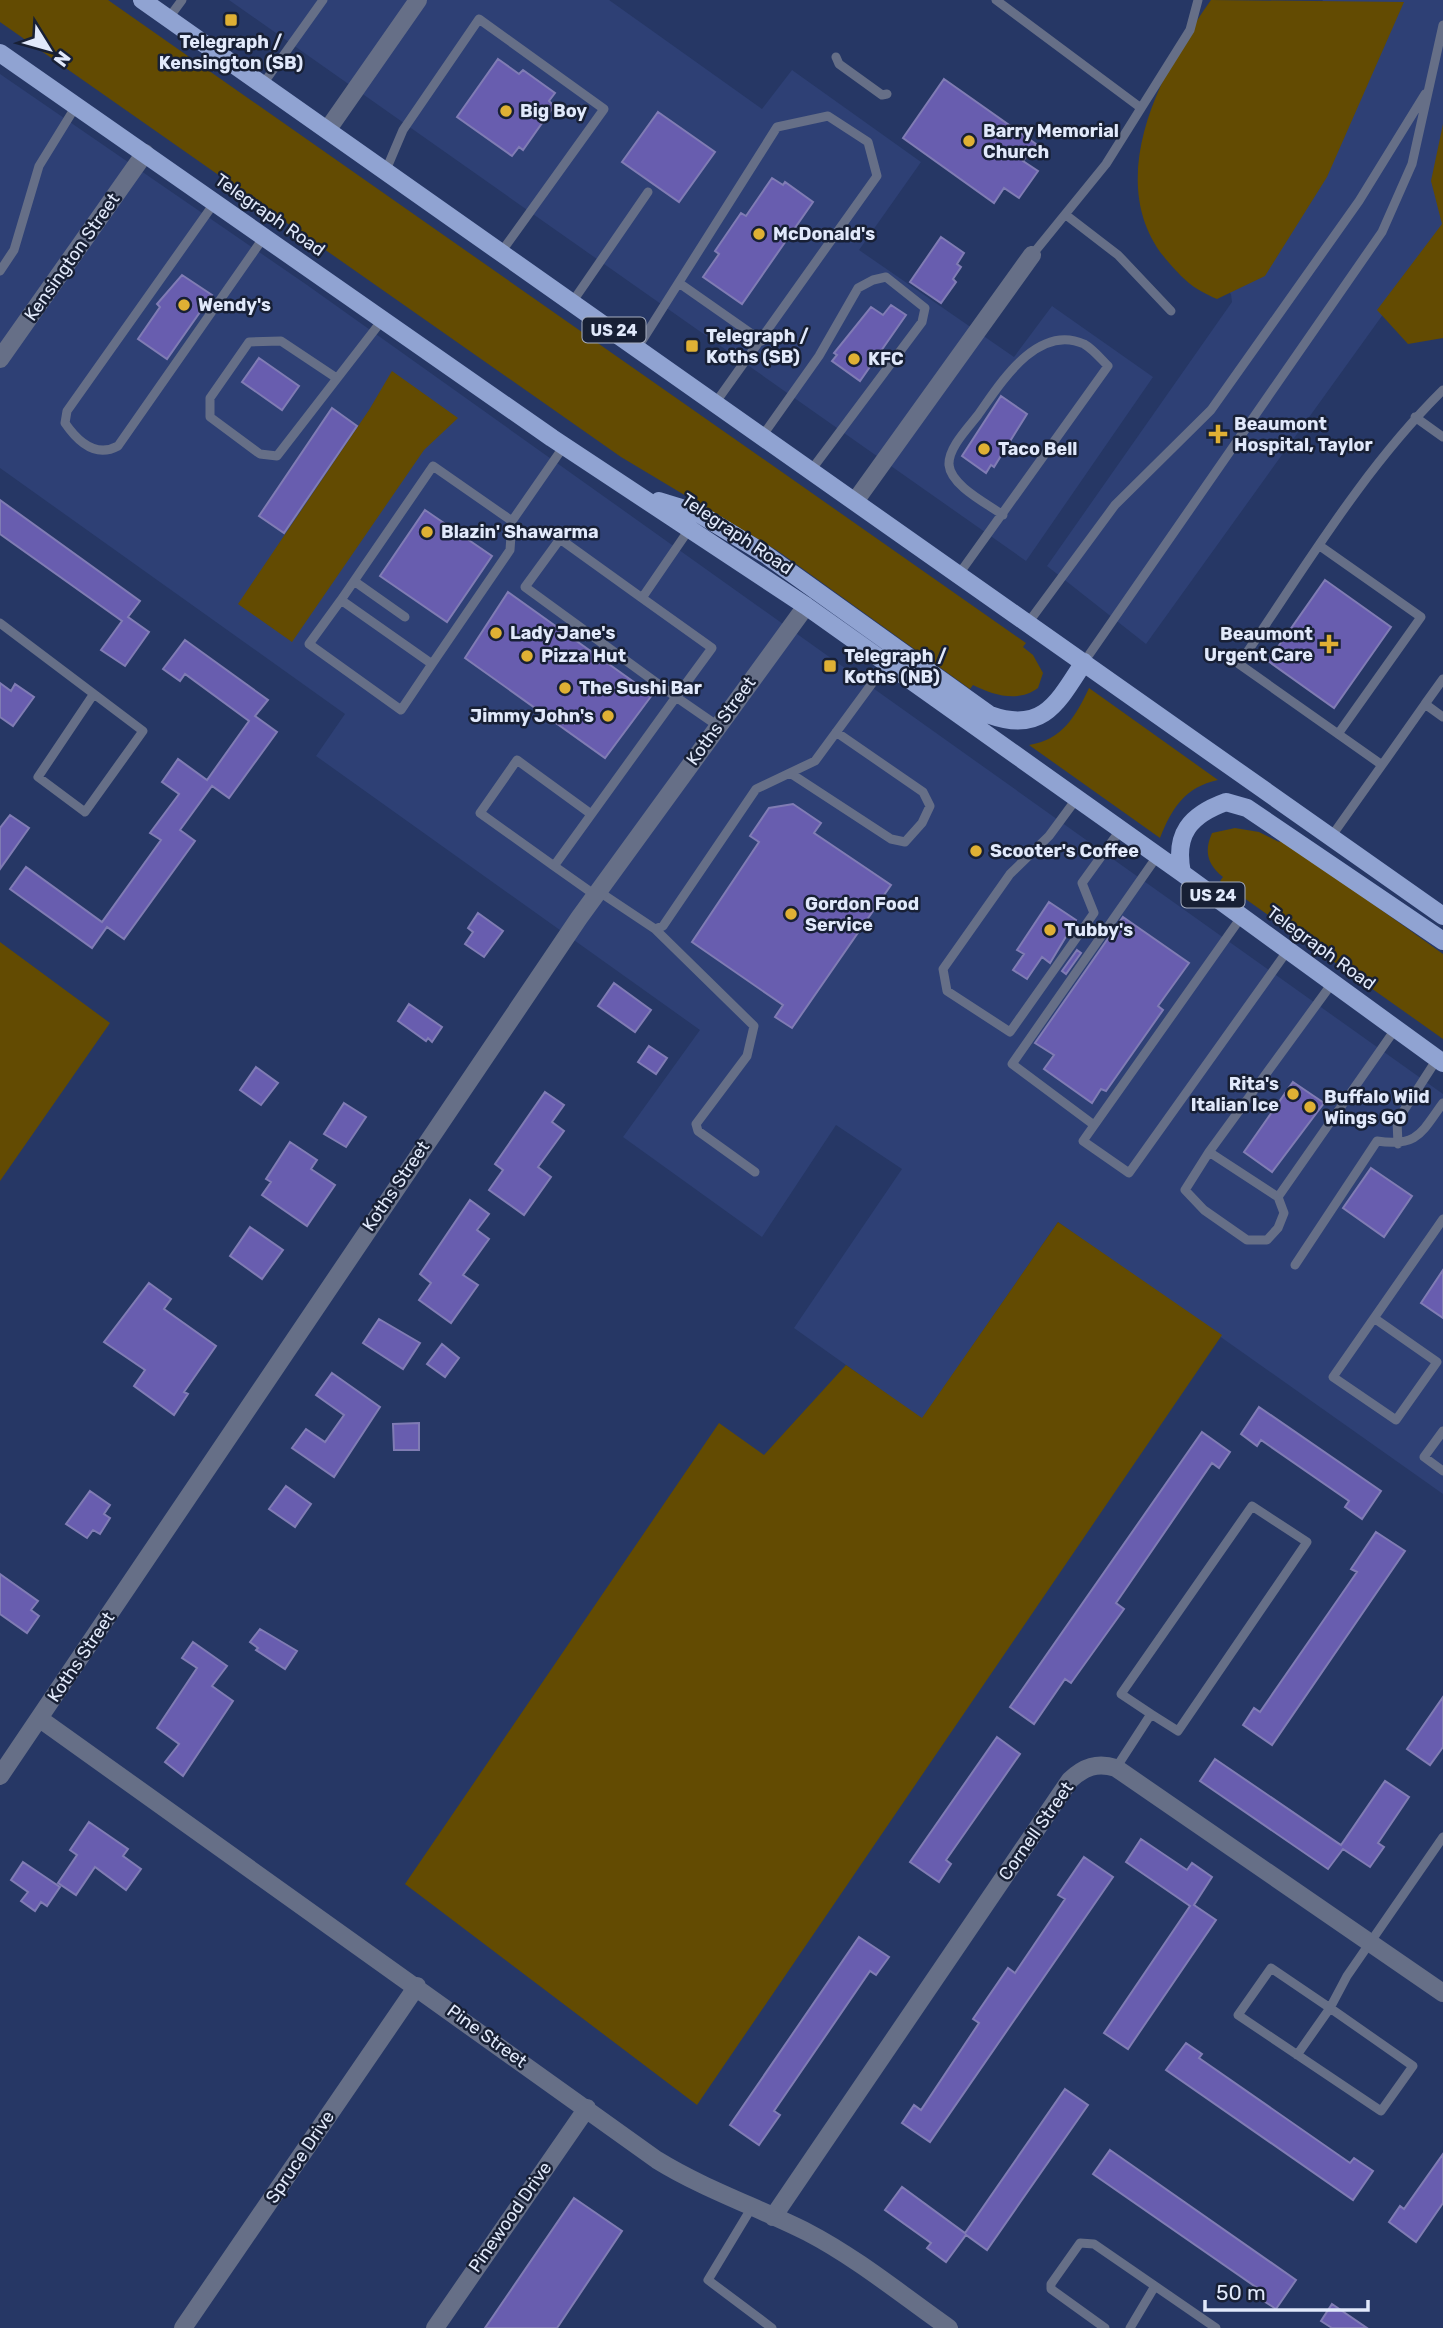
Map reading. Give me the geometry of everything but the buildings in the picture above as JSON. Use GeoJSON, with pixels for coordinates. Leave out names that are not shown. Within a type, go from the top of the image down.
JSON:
{"type":"FeatureCollection","features":[{"type":"Feature","properties":{"kind":"main road","name":"US 24"},"geometry":{"type":"LineString","coordinates":[[142,0],[812,469],[1443,916]]}},
{"type":"Feature","properties":{"kind":"main road","name":"Telegraph Road"},"geometry":{"type":"LineString","coordinates":[[0,52],[564,446],[806,606],[1158,855],[1440,1061]]}},
{"type":"Feature","properties":{"kind":"main road"},"geometry":{"type":"LineString","coordinates":[[641,496],[698,513],[765,554],[990,715],[1014,722],[1042,716],[1055,705],[1084,662]]}},
{"type":"Feature","properties":{"kind":"main road"},"geometry":{"type":"LineString","coordinates":[[1182,873],[1178,854],[1180,842],[1196,817],[1226,802],[1247,807],[1443,942]]}},
{"type":"Feature","properties":{"kind":"street"},"geometry":{"type":"LineString","coordinates":[[328,130],[418,0]]}},
{"type":"Feature","properties":{"kind":"street","name":"Kensington Street"},"geometry":{"type":"LineString","coordinates":[[0,359],[145,153]]}},
{"type":"Feature","properties":{"kind":"street"},"geometry":{"type":"LineString","coordinates":[[856,500],[1032,255]]}},
{"type":"Feature","properties":{"kind":"street","name":"Koths Street"},"geometry":{"type":"LineString","coordinates":[[0,1776],[596,893],[806,606]]}},
{"type":"Feature","properties":{"kind":"street","name":"Pine Street"},"geometry":{"type":"LineString","coordinates":[[40,1719],[657,2160],[704,2187],[752,2207],[845,2253],[949,2328]]}},
{"type":"Feature","properties":{"kind":"street","name":"Cornell Street"},"geometry":{"type":"LineString","coordinates":[[773,2217],[1070,1780],[1080,1771],[1096,1765],[1116,1768]]}},
{"type":"Feature","properties":{"kind":"street"},"geometry":{"type":"LineString","coordinates":[[1116,1768],[1443,1993]]}},
{"type":"Feature","properties":{"kind":"street","name":"Spruce Drive"},"geometry":{"type":"LineString","coordinates":[[183,2328],[417,1986]]}},
{"type":"Feature","properties":{"kind":"street","name":"Pinewood Drive"},"geometry":{"type":"LineString","coordinates":[[435,2328],[438,2319],[587,2108]]}},
{"type":"Feature","properties":{"kind":"lane"},"geometry":{"type":"LineString","coordinates":[[168,19],[182,0]]}},
{"type":"Feature","properties":{"kind":"lane"},"geometry":{"type":"LineString","coordinates":[[263,84],[323,0]]}},
{"type":"Feature","properties":{"kind":"lane"},"geometry":{"type":"LineString","coordinates":[[996,0],[1141,108]]}},
{"type":"Feature","properties":{"kind":"lane"},"geometry":{"type":"LineString","coordinates":[[1032,255],[1106,164],[1190,30],[1198,0]]}},
{"type":"Feature","properties":{"kind":"lane"},"geometry":{"type":"LineString","coordinates":[[386,170],[403,130],[479,19],[604,109],[502,251]]}},
{"type":"Feature","properties":{"kind":"lane"},"geometry":{"type":"LineString","coordinates":[[1084,662],[1382,232],[1412,164],[1443,24]]}},
{"type":"Feature","properties":{"kind":"lane"},"geometry":{"type":"LineString","coordinates":[[836,57],[839,64],[882,95],[887,94]]}},
{"type":"Feature","properties":{"kind":"lane"},"geometry":{"type":"LineString","coordinates":[[1028,623],[1115,505],[1211,410],[1359,201],[1430,87]]}},
{"type":"Feature","properties":{"kind":"lane"},"geometry":{"type":"LineString","coordinates":[[0,271],[14,250],[39,166],[76,106]]}},
{"type":"Feature","properties":{"kind":"lane"},"geometry":{"type":"LineString","coordinates":[[638,347],[777,127],[828,116],[868,142],[877,176],[716,402]]}},
{"type":"Feature","properties":{"kind":"lane"},"geometry":{"type":"LineString","coordinates":[[573,301],[648,192]]}},
{"type":"Feature","properties":{"kind":"lane"},"geometry":{"type":"LineString","coordinates":[[215,202],[66,411],[65,423],[70,431],[96,452],[107,452],[118,446],[264,237]]}},
{"type":"Feature","properties":{"kind":"lane"},"geometry":{"type":"LineString","coordinates":[[1066,215],[1118,255],[1171,311]]}},
{"type":"Feature","properties":{"kind":"lane"},"geometry":{"type":"LineString","coordinates":[[763,435],[818,356],[858,288],[886,277],[925,308],[922,321],[812,469]]}},
{"type":"Feature","properties":{"kind":"lane"},"geometry":{"type":"LineString","coordinates":[[679,283],[762,341]]}},
{"type":"Feature","properties":{"kind":"lane"},"geometry":{"type":"LineString","coordinates":[[335,377],[281,341],[249,342],[210,398],[210,417],[260,454],[277,456],[335,377],[383,320]]}},
{"type":"Feature","properties":{"kind":"lane"},"geometry":{"type":"LineString","coordinates":[[959,574],[1003,515],[1108,366],[1087,345],[1073,341],[1032,349],[1008,373],[954,447],[949,464],[954,478],[1003,515]]}},
{"type":"Feature","properties":{"kind":"lane"},"geometry":{"type":"LineString","coordinates":[[1382,765],[1239,664],[1370,472],[1415,417],[1443,390]]}},
{"type":"Feature","properties":{"kind":"lane"},"geometry":{"type":"LineString","coordinates":[[1415,417],[1443,438]]}},
{"type":"Feature","properties":{"kind":"lane"},"geometry":{"type":"LineString","coordinates":[[512,521],[433,466],[309,644],[401,709],[510,550],[512,521],[564,446]]}},
{"type":"Feature","properties":{"kind":"lane"},"geometry":{"type":"LineString","coordinates":[[642,598],[690,528]]}},
{"type":"Feature","properties":{"kind":"lane"},"geometry":{"type":"LineString","coordinates":[[554,866],[591,814],[676,697],[712,648],[560,539],[525,587],[676,697],[718,726]]}},
{"type":"Feature","properties":{"kind":"lane"},"geometry":{"type":"LineString","coordinates":[[1320,546],[1421,618],[1338,734]]}},
{"type":"Feature","properties":{"kind":"lane"},"geometry":{"type":"LineString","coordinates":[[354,581],[405,617]]}},
{"type":"Feature","properties":{"kind":"lane"},"geometry":{"type":"LineString","coordinates":[[341,600],[432,664]]}},
{"type":"Feature","properties":{"kind":"lane"},"geometry":{"type":"LineString","coordinates":[[0,623],[143,731],[85,812],[38,777],[93,695]]}},
{"type":"Feature","properties":{"kind":"lane"},"geometry":{"type":"LineString","coordinates":[[655,929],[663,926],[756,789],[816,761],[887,663]]}},
{"type":"Feature","properties":{"kind":"lane"},"geometry":{"type":"LineString","coordinates":[[1331,837],[1443,679]]}},
{"type":"Feature","properties":{"kind":"lane"},"geometry":{"type":"LineString","coordinates":[[1425,704],[1443,717]]}},
{"type":"Feature","properties":{"kind":"lane"},"geometry":{"type":"LineString","coordinates":[[790,773],[891,839],[905,842],[922,823],[930,806],[923,792],[836,732]]}},
{"type":"Feature","properties":{"kind":"lane"},"geometry":{"type":"LineString","coordinates":[[591,814],[517,760],[480,813],[554,866],[655,929],[754,1026],[747,1056],[696,1124],[698,1131],[755,1172]]}},
{"type":"Feature","properties":{"kind":"lane"},"geometry":{"type":"LineString","coordinates":[[1077,798],[1049,836],[1010,874],[943,969],[947,991],[1010,1032],[1094,913],[1082,883],[1121,830]]}},
{"type":"Feature","properties":{"kind":"lane"},"geometry":{"type":"LineString","coordinates":[[1094,1125],[1012,1064],[1158,855]]}},
{"type":"Feature","properties":{"kind":"lane"},"geometry":{"type":"LineString","coordinates":[[1242,916],[1083,1141],[1129,1173],[1288,950]]}},
{"type":"Feature","properties":{"kind":"lane"},"geometry":{"type":"LineString","coordinates":[[1209,1152],[1278,1197],[1284,1213],[1278,1228],[1267,1240],[1247,1240],[1204,1210],[1185,1190],[1209,1152],[1333,982]]}},
{"type":"Feature","properties":{"kind":"lane"},"geometry":{"type":"LineString","coordinates":[[1278,1197],[1396,1028]]}},
{"type":"Feature","properties":{"kind":"lane"},"geometry":{"type":"LineString","coordinates":[[1398,1144],[1397,1121],[1440,1061]]}},
{"type":"Feature","properties":{"kind":"lane"},"geometry":{"type":"LineString","coordinates":[[1295,1265],[1377,1142],[1398,1144],[1422,1136],[1443,1103]]}},
{"type":"Feature","properties":{"kind":"lane"},"geometry":{"type":"LineString","coordinates":[[1374,1318],[1437,1362],[1396,1420],[1333,1377],[1374,1318],[1443,1219]]}},
{"type":"Feature","properties":{"kind":"lane"},"geometry":{"type":"LineString","coordinates":[[1443,1432],[1424,1457],[1443,1471]]}},
{"type":"Feature","properties":{"kind":"lane"},"geometry":{"type":"LineString","coordinates":[[1252,1506],[1307,1542],[1178,1731],[1151,1714],[1121,1694],[1252,1506]]}},
{"type":"Feature","properties":{"kind":"lane"},"geometry":{"type":"LineString","coordinates":[[1116,1768],[1151,1714]]}},
{"type":"Feature","properties":{"kind":"lane"},"geometry":{"type":"LineString","coordinates":[[1297,2055],[1443,1837]]}},
{"type":"Feature","properties":{"kind":"lane"},"geometry":{"type":"LineString","coordinates":[[1271,1968],[1330,2008],[1413,2066],[1381,2111],[1238,2015],[1271,1968]]}},
{"type":"Feature","properties":{"kind":"lane"},"geometry":{"type":"LineString","coordinates":[[752,2207],[708,2280],[772,2328]]}},
{"type":"Feature","properties":{"kind":"lane"},"geometry":{"type":"LineString","coordinates":[[1105,2328],[1051,2289],[1051,2284],[1080,2243],[1094,2244],[1216,2328]]}},
{"type":"Feature","properties":{"kind":"lane"},"geometry":{"type":"LineString","coordinates":[[1130,2328],[1155,2286]]}},
{"type":"Feature","properties":{"kind":"shaded area"},"geometry":{"type":"Polygon","coordinates":[[[0,0],[108,0],[1026,643],[1023,647],[1033,655],[1043,673],[1038,688],[1030,693],[1014,696],[989,692],[973,685],[970,689],[778,551],[621,457],[0,22],[0,0]]]}},
{"type":"Feature","properties":{"kind":"shaded area"},"geometry":{"type":"Polygon","coordinates":[[[229,0],[609,0],[762,109],[792,70],[921,162],[859,250],[1014,357],[1052,306],[1153,377],[1026,561],[229,0]]]}},
{"type":"Feature","properties":{"kind":"shaded area"},"geometry":{"type":"Polygon","coordinates":[[[1211,0],[1404,2],[1327,177],[1265,276],[1217,299],[1181,276],[1149,233],[1139,200],[1138,165],[1145,130],[1157,95],[1173,61],[1211,0]]]}},
{"type":"Feature","properties":{"kind":"shaded area","name":"Beaumont Hospital, Taylor"},"geometry":{"type":"Polygon","coordinates":[[[1323,0],[1443,0],[1443,231],[1146,644],[1047,566],[1232,302],[1231,294],[1157,224],[1323,0]]]}},
{"type":"Feature","properties":{"kind":"shaded area"},"geometry":{"type":"Polygon","coordinates":[[[0,74],[307,285],[1443,1094],[1443,1494],[1058,1222],[922,1419],[794,1328],[902,1169],[836,1125],[762,1237],[623,1137],[700,1030],[316,756],[345,714],[0,468],[0,74]]]}},
{"type":"Feature","properties":{"kind":"shaded area"},"geometry":{"type":"Polygon","coordinates":[[[1443,124],[1443,338],[1408,344],[1377,310],[1442,224],[1431,181],[1443,124]]]}},
{"type":"Feature","properties":{"kind":"shaded area"},"geometry":{"type":"Polygon","coordinates":[[[392,371],[458,418],[424,450],[292,642],[238,604],[369,410],[392,371]]]}},
{"type":"Feature","properties":{"kind":"shaded area"},"geometry":{"type":"Polygon","coordinates":[[[1089,688],[1218,780],[1197,788],[1181,800],[1169,817],[1160,838],[1029,745],[1059,732],[1073,717],[1089,688]]]}},
{"type":"Feature","properties":{"kind":"shaded area"},"geometry":{"type":"Polygon","coordinates":[[[1235,828],[1259,832],[1279,842],[1282,839],[1443,954],[1443,1039],[1220,881],[1223,877],[1208,857],[1210,840],[1212,833],[1235,828]]]}},
{"type":"Feature","properties":{"kind":"shaded area"},"geometry":{"type":"Polygon","coordinates":[[[0,942],[110,1023],[0,1181],[0,942]]]}},
{"type":"Feature","properties":{"kind":"shaded area"},"geometry":{"type":"Polygon","coordinates":[[[1058,1222],[1222,1335],[697,2105],[405,1884],[719,1423],[764,1455],[846,1365],[922,1418],[1058,1222]]]}},
{"type":"Feature","properties":{"kind":"place","name":"Telegraph / Kensington (SB)"},"geometry":{"type":"Point","coordinates":[231,20]}},
{"type":"Feature","properties":{"kind":"place","name":"Big Boy"},"geometry":{"type":"Point","coordinates":[506,111]}},
{"type":"Feature","properties":{"kind":"place","name":"Barry Memorial Church"},"geometry":{"type":"Point","coordinates":[969,141]}},
{"type":"Feature","properties":{"kind":"place","name":"McDonald's"},"geometry":{"type":"Point","coordinates":[759,234]}},
{"type":"Feature","properties":{"kind":"place","name":"Wendy's"},"geometry":{"type":"Point","coordinates":[184,305]}},
{"type":"Feature","properties":{"kind":"place","name":"Telegraph / Koths (SB)"},"geometry":{"type":"Point","coordinates":[692,346]}},
{"type":"Feature","properties":{"kind":"place","name":"KFC"},"geometry":{"type":"Point","coordinates":[854,359]}},
{"type":"Feature","properties":{"kind":"place","name":"Beaumont Hospital, Taylor"},"geometry":{"type":"Point","coordinates":[1218,434]}},
{"type":"Feature","properties":{"kind":"place","name":"Taco Bell"},"geometry":{"type":"Point","coordinates":[984,449]}},
{"type":"Feature","properties":{"kind":"place","name":"Blazin' Shawarma"},"geometry":{"type":"Point","coordinates":[427,532]}},
{"type":"Feature","properties":{"kind":"place","name":"Lady Jane's"},"geometry":{"type":"Point","coordinates":[496,633]}},
{"type":"Feature","properties":{"kind":"place","name":"Beaumont Urgent Care"},"geometry":{"type":"Point","coordinates":[1329,644]}},
{"type":"Feature","properties":{"kind":"place","name":"Pizza Hut"},"geometry":{"type":"Point","coordinates":[527,656]}},
{"type":"Feature","properties":{"kind":"place","name":"Telegraph / Koths (NB)"},"geometry":{"type":"Point","coordinates":[830,666]}},
{"type":"Feature","properties":{"kind":"place","name":"The Sushi Bar"},"geometry":{"type":"Point","coordinates":[565,688]}},
{"type":"Feature","properties":{"kind":"place","name":"Jimmy John's"},"geometry":{"type":"Point","coordinates":[608,716]}},
{"type":"Feature","properties":{"kind":"place","name":"Scooter's Coffee"},"geometry":{"type":"Point","coordinates":[976,851]}},
{"type":"Feature","properties":{"kind":"place","name":"Gordon Food Service"},"geometry":{"type":"Point","coordinates":[791,914]}},
{"type":"Feature","properties":{"kind":"place","name":"Tubby's"},"geometry":{"type":"Point","coordinates":[1050,930]}},
{"type":"Feature","properties":{"kind":"place","name":"Rita's Italian Ice"},"geometry":{"type":"Point","coordinates":[1293,1094]}},
{"type":"Feature","properties":{"kind":"place","name":"Buffalo Wild Wings GO"},"geometry":{"type":"Point","coordinates":[1310,1107]}}]}
